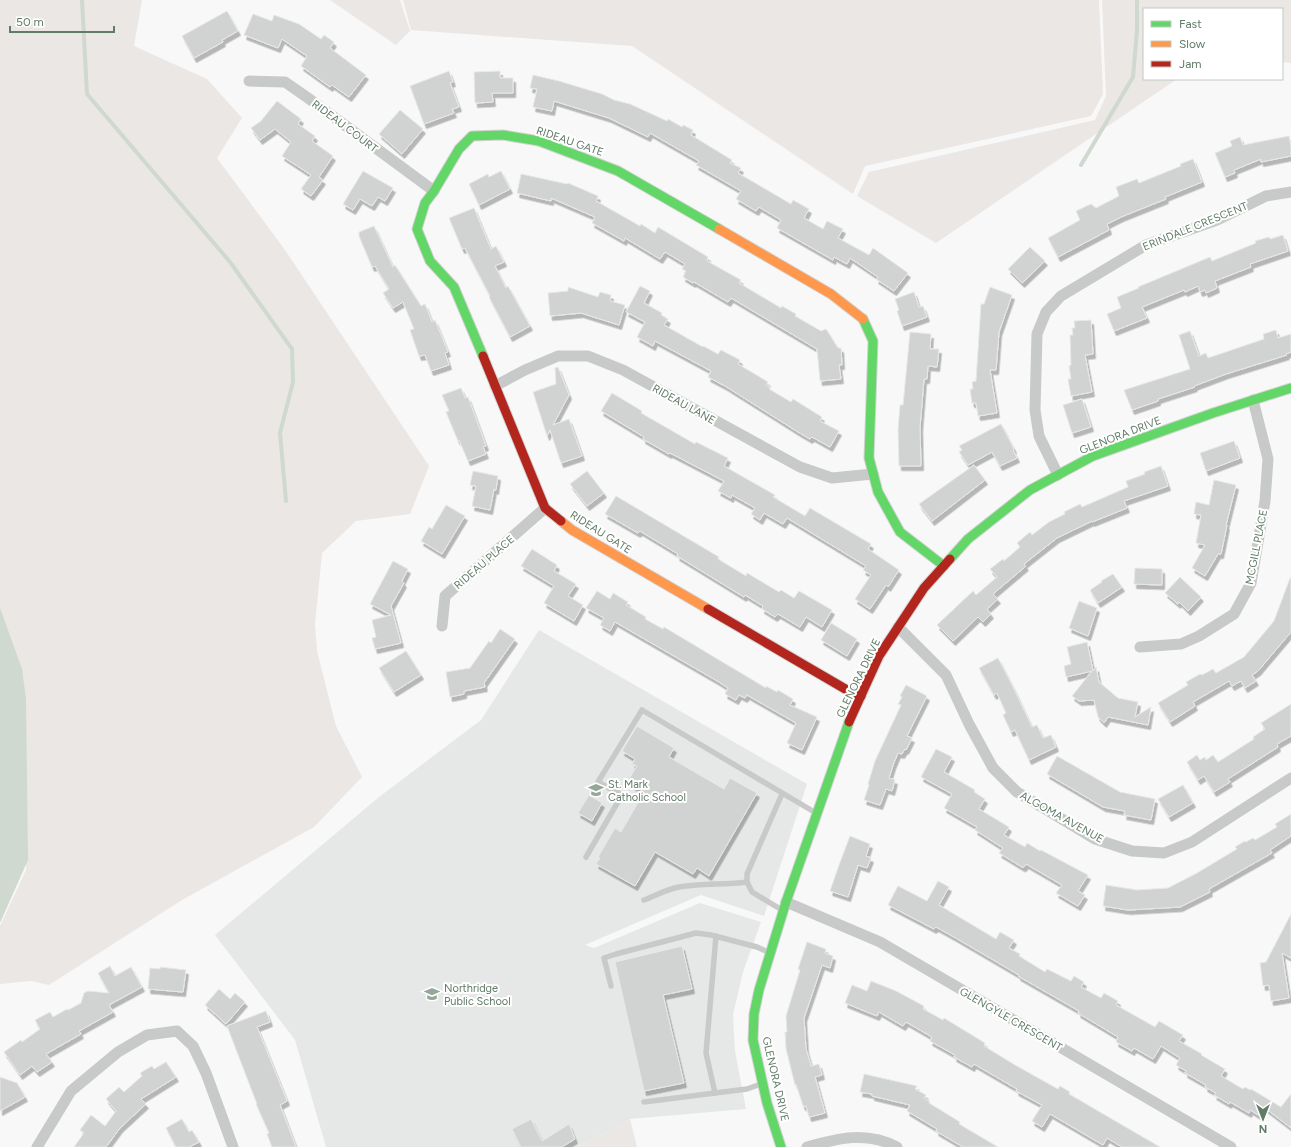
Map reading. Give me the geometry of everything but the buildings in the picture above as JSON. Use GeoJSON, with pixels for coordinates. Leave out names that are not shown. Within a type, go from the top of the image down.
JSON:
{"type":"FeatureCollection","features":[{"type":"Feature","properties":{"kind":"street","name":"RIDEAU COURT"},"geometry":{"type":"LineString","coordinates":[[249,81],[285,82],[434,191]]}},
{"type":"Feature","properties":{"kind":"street","name":"RIDEAU GATE"},"geometry":{"type":"LineString","coordinates":[[861,696],[847,690],[572,530],[545,508],[454,287],[430,261],[417,229],[425,203],[434,191],[458,149],[472,136],[503,134],[539,142],[618,171],[831,294],[864,320],[873,341],[869,458],[878,492],[900,532],[944,566]]}},
{"type":"Feature","properties":{"kind":"street","name":"ERINDALE CRESCENT"},"geometry":{"type":"LineString","coordinates":[[1058,475],[1039,436],[1035,410],[1037,334],[1046,312],[1060,296],[1146,245],[1217,220],[1266,196],[1291,192]]}},
{"type":"Feature","properties":{"kind":"street","name":"RIDEAU LANE"},"geometry":{"type":"LineString","coordinates":[[495,386],[525,370],[558,356],[588,356],[623,370],[800,467],[832,478],[873,474]]}},
{"type":"Feature","properties":{"kind":"street","name":"GLENORA DRIVE"},"geometry":{"type":"LineString","coordinates":[[781,1147],[762,1084],[753,1040],[754,1014],[758,990],[785,906],[847,726],[879,656],[924,588],[968,539],[1030,490],[1093,456],[1291,388]]}},
{"type":"Feature","properties":{"kind":"street","name":"MCGILL PLACE"},"geometry":{"type":"LineString","coordinates":[[1140,647],[1181,644],[1200,636],[1234,614],[1251,583],[1265,501],[1268,459],[1253,400]]}},
{"type":"Feature","properties":{"kind":"street","name":"RIDEAU PLACE"},"geometry":{"type":"LineString","coordinates":[[442,626],[445,596],[545,508]]}},
{"type":"Feature","properties":{"kind":"street","name":"ALGOMA AVENUE"},"geometry":{"type":"LineString","coordinates":[[898,627],[946,676],[993,768],[1017,792],[1095,839],[1132,851],[1164,853],[1192,842],[1291,778]]}},
{"type":"Feature","properties":{"kind":"street","name":"GLENGYLE CRESCENT"},"geometry":{"type":"LineString","coordinates":[[785,906],[880,942],[1230,1147]]}},
{"type":"Feature","properties":{"kind":"street"},"geometry":{"type":"LineString","coordinates":[[37,1147],[71,1091],[118,1052],[148,1035],[176,1031],[193,1046],[206,1073],[233,1147]]}},
{"type":"Feature","properties":{"kind":"street"},"geometry":{"type":"LineString","coordinates":[[807,1147],[831,1140],[866,1137],[897,1147]]}},
{"type":"Feature","properties":{"kind":"lane"},"geometry":{"type":"LineString","coordinates":[[586,857],[622,795],[598,782],[642,710],[817,814]]}},
{"type":"Feature","properties":{"kind":"lane"},"geometry":{"type":"LineString","coordinates":[[782,794],[748,874],[747,882],[752,892],[785,906]]}},
{"type":"Feature","properties":{"kind":"lane"},"geometry":{"type":"LineString","coordinates":[[644,900],[677,887],[727,885],[747,882]]}},
{"type":"Feature","properties":{"kind":"lane"},"geometry":{"type":"LineString","coordinates":[[611,986],[604,958],[696,933],[716,936],[757,947],[770,953]]}},
{"type":"Feature","properties":{"kind":"lane"},"geometry":{"type":"LineString","coordinates":[[715,1093],[706,1053],[716,936]]}},
{"type":"Feature","properties":{"kind":"lane"},"geometry":{"type":"LineString","coordinates":[[644,1102],[747,1089],[762,1084]]}},
{"type":"Feature","properties":{"kind":"shaded area"},"geometry":{"type":"Polygon","coordinates":[[[0,0],[142,0],[134,46],[207,79],[242,118],[217,158],[285,250],[429,466],[410,514],[356,521],[322,553],[315,624],[317,651],[336,726],[362,777],[314,827],[182,900],[49,985],[31,981],[0,984],[0,926],[26,870],[23,707],[0,623],[0,0]]]}},
{"type":"Feature","properties":{"kind":"shaded area"},"geometry":{"type":"Polygon","coordinates":[[[330,0],[400,0],[410,31],[396,45],[330,0]]]}},
{"type":"Feature","properties":{"kind":"shaded area"},"geometry":{"type":"Polygon","coordinates":[[[403,0],[1099,0],[1103,94],[1091,116],[865,166],[853,194],[632,46],[411,30],[403,0]]]}},
{"type":"Feature","properties":{"kind":"shaded area"},"geometry":{"type":"Polygon","coordinates":[[[1102,0],[1291,0],[1291,63],[1283,62],[1283,8],[1143,8],[1143,80],[1176,80],[936,243],[857,196],[869,172],[1095,120],[1106,96],[1102,0]]]}},
{"type":"Feature","properties":{"kind":"shaded area"},"geometry":{"type":"Polygon","coordinates":[[[0,608],[22,669],[26,699],[28,860],[0,923],[0,608]]]}},
{"type":"Feature","properties":{"kind":"shaded area"},"geometry":{"type":"Polygon","coordinates":[[[539,630],[807,784],[764,916],[701,895],[585,945],[594,948],[700,903],[761,922],[743,972],[733,1015],[735,1051],[746,1109],[630,1119],[577,1147],[326,1147],[295,1040],[215,935],[379,797],[481,720],[539,630]]]}},
{"type":"Feature","properties":{"kind":"shaded area"},"geometry":{"type":"Polygon","coordinates":[[[630,1119],[637,1147],[577,1147],[630,1119]]]}},
{"type":"Feature","properties":{"kind":"waterway"},"geometry":{"type":"LineString","coordinates":[[82,0],[87,94],[230,262],[292,349],[293,382],[280,433],[286,501]]}},
{"type":"Feature","properties":{"kind":"waterway"},"geometry":{"type":"LineString","coordinates":[[1081,165],[1133,77],[1137,30],[1137,0]]}},
{"type":"Feature","properties":{"kind":"traffic: fast"},"geometry":{"type":"LineString","coordinates":[[483,356],[454,287],[430,261],[417,229],[425,203],[434,191],[459,149],[472,136],[503,135],[539,141],[618,171],[719,229]]}},
{"type":"Feature","properties":{"kind":"traffic: fast"},"geometry":{"type":"LineString","coordinates":[[863,319],[873,341],[869,458],[878,492],[900,532],[944,566]]}},
{"type":"Feature","properties":{"kind":"traffic: fast"},"geometry":{"type":"LineString","coordinates":[[950,559],[968,539],[1030,490],[1093,456],[1213,413],[1291,388]]}},
{"type":"Feature","properties":{"kind":"traffic: fast"},"geometry":{"type":"LineString","coordinates":[[781,1147],[767,1103],[753,1040],[754,1014],[759,990],[786,902],[849,722]]}},
{"type":"Feature","properties":{"kind":"traffic: slow"},"geometry":{"type":"LineString","coordinates":[[719,229],[831,294],[863,319]]}},
{"type":"Feature","properties":{"kind":"traffic: slow"},"geometry":{"type":"LineString","coordinates":[[561,521],[572,530],[708,609]]}},
{"type":"Feature","properties":{"kind":"traffic: jam"},"geometry":{"type":"LineString","coordinates":[[483,356],[545,508],[561,521]]}},
{"type":"Feature","properties":{"kind":"traffic: jam"},"geometry":{"type":"LineString","coordinates":[[849,722],[879,656],[924,588],[950,559]]}},
{"type":"Feature","properties":{"kind":"traffic: jam"},"geometry":{"type":"LineString","coordinates":[[708,609],[847,690],[861,696]]}},
{"type":"Feature","properties":{"kind":"place","name":"St. Mark Catholic School"},"geometry":{"type":"Point","coordinates":[596,790]}},
{"type":"Feature","properties":{"kind":"place","name":"Northridge Public School"},"geometry":{"type":"Point","coordinates":[432,994]}}]}
